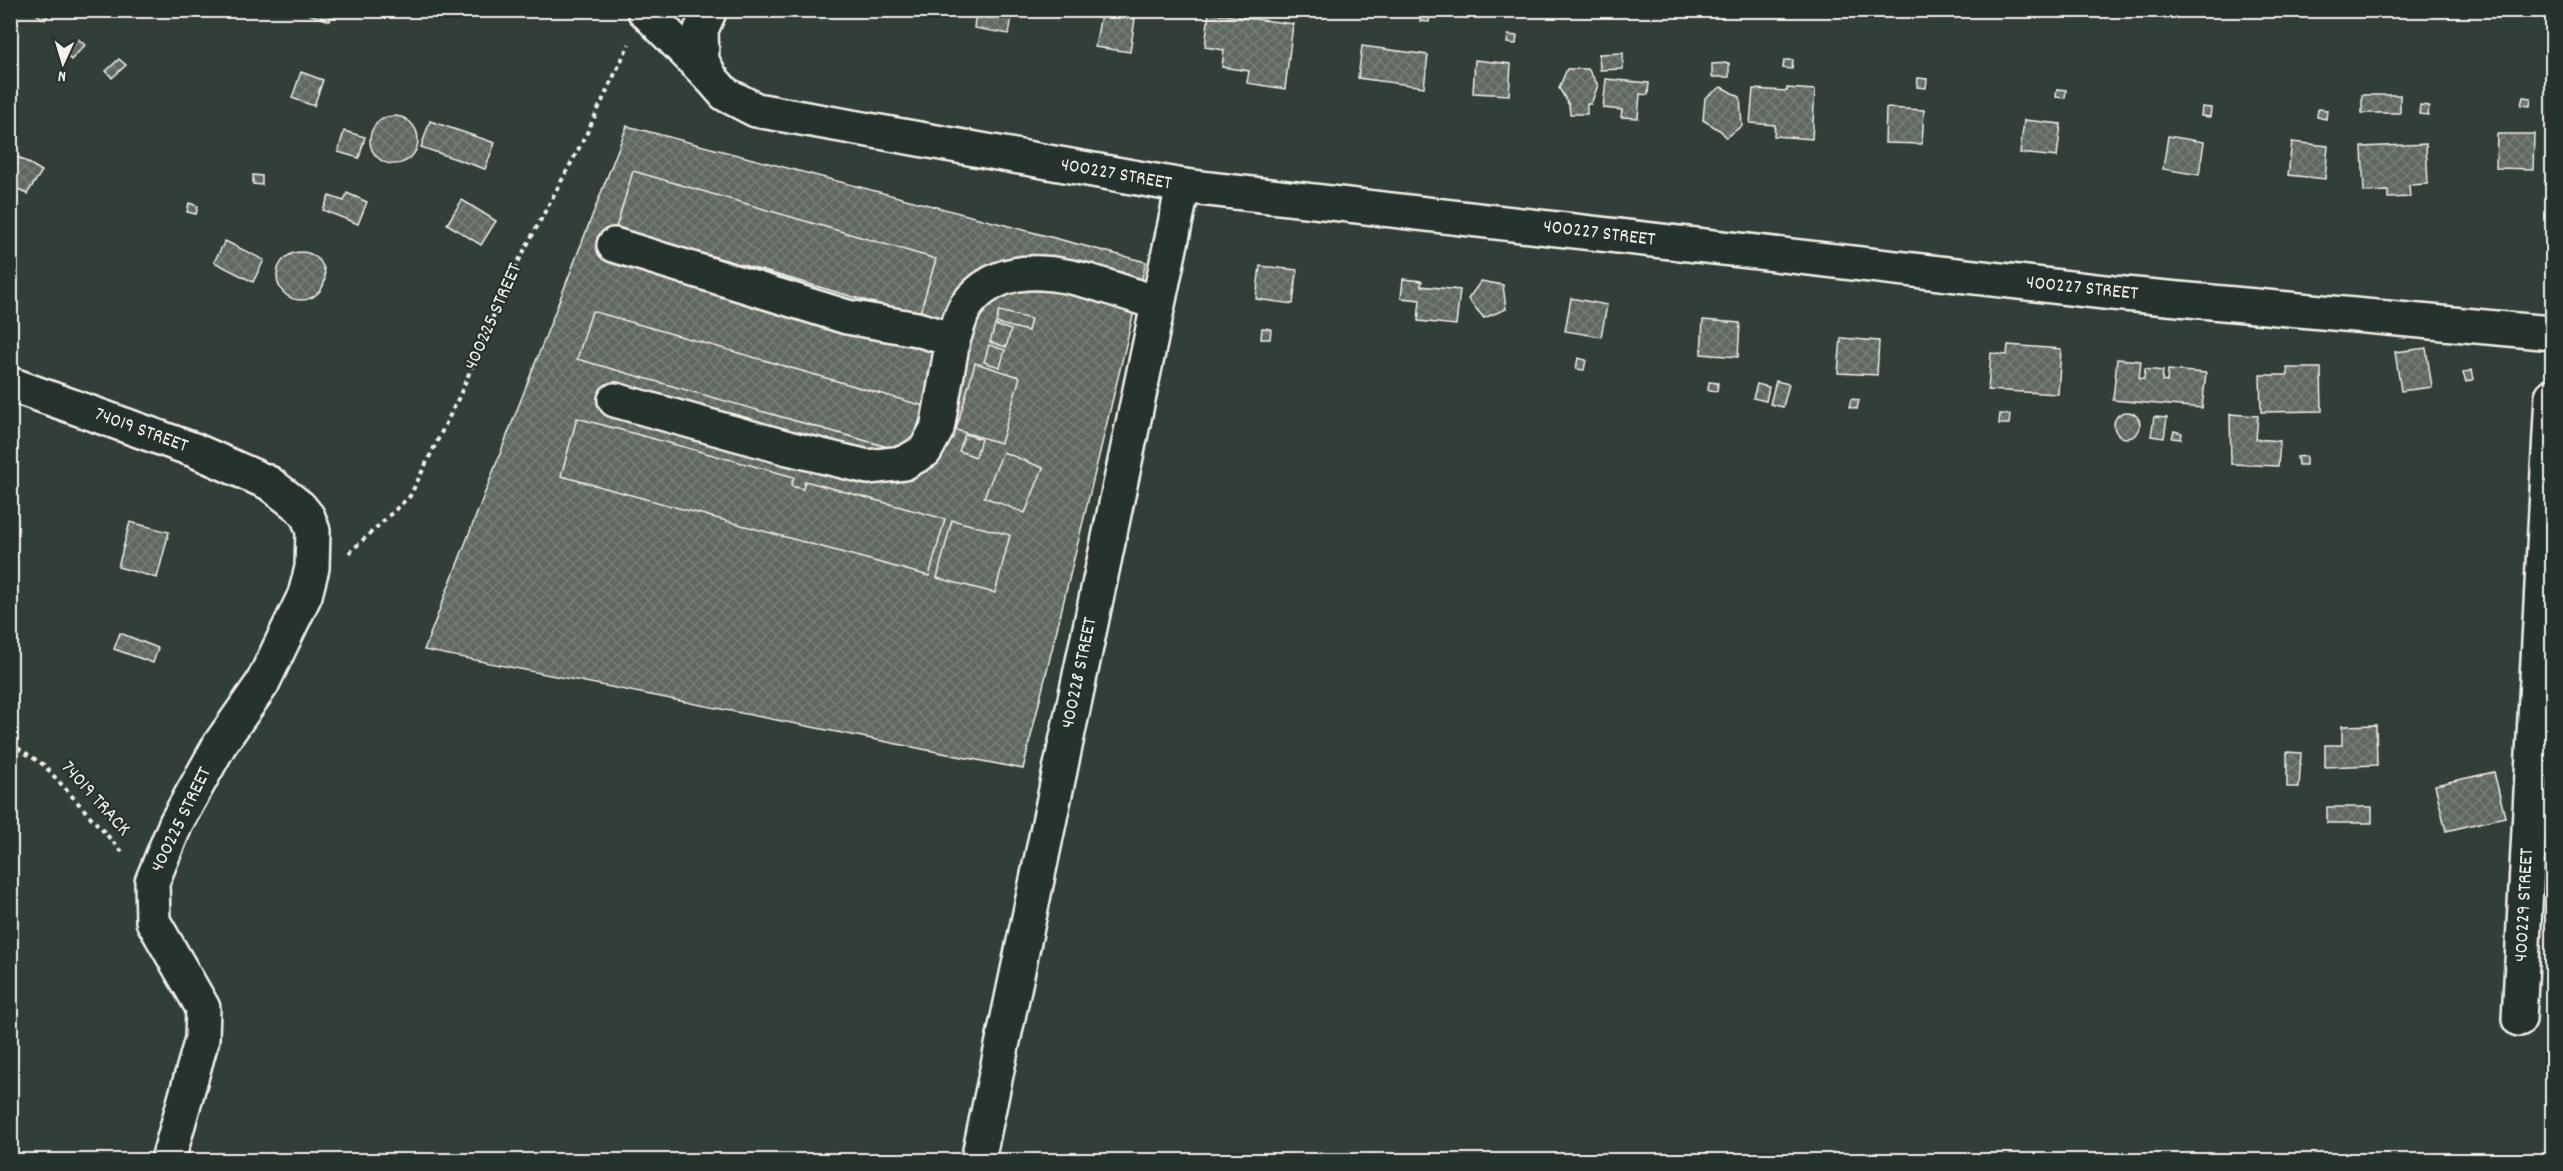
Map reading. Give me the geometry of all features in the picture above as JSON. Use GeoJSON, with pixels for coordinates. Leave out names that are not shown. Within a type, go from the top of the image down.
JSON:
{"type":"FeatureCollection","features":[{"type":"Feature","properties":{"kind":"street"},"geometry":{"type":"LineString","coordinates":[[644,11],[711,78]]}},
{"type":"Feature","properties":{"kind":"street","name":"400227 STREET"},"geometry":{"type":"LineString","coordinates":[[705,20],[702,61],[711,78],[725,94],[756,110],[1183,186],[2113,293],[2553,333]]}},
{"type":"Feature","properties":{"kind":"street","name":"400228 STREET"},"geometry":{"type":"LineString","coordinates":[[978,1161],[1183,186]]}},
{"type":"Feature","properties":{"kind":"street"},"geometry":{"type":"LineString","coordinates":[[614,245],[847,317],[916,329],[953,340]]}},
{"type":"Feature","properties":{"kind":"street"},"geometry":{"type":"LineString","coordinates":[[615,400],[789,448],[868,467],[904,463],[925,451],[937,429],[953,340],[965,308],[980,290],[1002,276],[1034,272],[1059,274],[1158,303]]}},
{"type":"Feature","properties":{"kind":"street","name":"74019 STREET"},"geometry":{"type":"LineString","coordinates":[[10,384],[195,450],[269,483]]}},
{"type":"Feature","properties":{"kind":"street","name":"400229 STREET"},"geometry":{"type":"LineString","coordinates":[[2519,1019],[2542,746],[2553,396]]}},
{"type":"Feature","properties":{"kind":"street","name":"400225 STREET"},"geometry":{"type":"LineString","coordinates":[[168,1161],[202,1039],[203,1008],[153,921],[152,882],[176,823],[220,744],[262,684],[305,595],[312,568],[313,531],[300,507],[269,483]]}},
{"type":"Feature","properties":{"kind":"path","name":"400225 STREET"},"geometry":{"type":"LineString","coordinates":[[345,557],[410,496],[459,397],[509,279],[586,135],[644,11]]}},
{"type":"Feature","properties":{"kind":"path","name":"74019 TRACK"},"geometry":{"type":"LineString","coordinates":[[10,743],[44,765],[152,882]]}},
{"type":"Feature","properties":{"kind":"building"},"geometry":{"type":"Polygon","coordinates":[[[30,10],[51,10],[45,20],[30,10]]]}},
{"type":"Feature","properties":{"kind":"building"},"geometry":{"type":"Polygon","coordinates":[[[296,10],[333,10],[330,21],[296,10]]]}},
{"type":"Feature","properties":{"kind":"building"},"geometry":{"type":"Polygon","coordinates":[[[976,10],[1013,10],[1009,34],[974,28],[976,10]]]}},
{"type":"Feature","properties":{"kind":"building"},"geometry":{"type":"Polygon","coordinates":[[[1209,13],[1293,24],[1285,89],[1247,83],[1249,71],[1222,67],[1224,50],[1205,47],[1209,13]]]}},
{"type":"Feature","properties":{"kind":"building"},"geometry":{"type":"Polygon","coordinates":[[[1422,13],[1430,13],[1429,22],[1420,21],[1422,13]]]}},
{"type":"Feature","properties":{"kind":"building"},"geometry":{"type":"Polygon","coordinates":[[[1101,14],[1135,19],[1130,52],[1095,47],[1101,14]]]}},
{"type":"Feature","properties":{"kind":"building"},"geometry":{"type":"Polygon","coordinates":[[[1508,35],[1517,36],[1516,44],[1507,43],[1508,35]]]}},
{"type":"Feature","properties":{"kind":"building"},"geometry":{"type":"Polygon","coordinates":[[[76,37],[85,45],[71,60],[63,52],[76,37]]]}},
{"type":"Feature","properties":{"kind":"building"},"geometry":{"type":"Polygon","coordinates":[[[1362,46],[1428,55],[1424,87],[1358,78],[1362,46]]]}},
{"type":"Feature","properties":{"kind":"building"},"geometry":{"type":"Polygon","coordinates":[[[1623,53],[1623,69],[1600,70],[1599,54],[1623,53]]]}},
{"type":"Feature","properties":{"kind":"building"},"geometry":{"type":"Polygon","coordinates":[[[119,59],[126,65],[112,78],[106,71],[119,59]]]}},
{"type":"Feature","properties":{"kind":"building"},"geometry":{"type":"Polygon","coordinates":[[[1475,60],[1511,64],[1509,95],[1473,93],[1475,60]]]}},
{"type":"Feature","properties":{"kind":"building"},"geometry":{"type":"Polygon","coordinates":[[[1784,60],[1793,60],[1792,69],[1783,68],[1784,60]]]}},
{"type":"Feature","properties":{"kind":"building"},"geometry":{"type":"Polygon","coordinates":[[[1729,63],[1729,77],[1712,77],[1712,64],[1729,63]]]}},
{"type":"Feature","properties":{"kind":"building"},"geometry":{"type":"Polygon","coordinates":[[[1567,69],[1588,69],[1598,85],[1591,104],[1587,104],[1587,114],[1570,114],[1569,105],[1559,88],[1567,69]]]}},
{"type":"Feature","properties":{"kind":"building"},"geometry":{"type":"Polygon","coordinates":[[[301,72],[323,80],[314,106],[292,98],[301,72]]]}},
{"type":"Feature","properties":{"kind":"building"},"geometry":{"type":"Polygon","coordinates":[[[1918,78],[1927,79],[1926,88],[1917,87],[1918,78]]]}},
{"type":"Feature","properties":{"kind":"building"},"geometry":{"type":"Polygon","coordinates":[[[1606,79],[1649,83],[1648,95],[1640,94],[1638,118],[1621,117],[1622,110],[1603,108],[1606,79]]]}},
{"type":"Feature","properties":{"kind":"building"},"geometry":{"type":"Polygon","coordinates":[[[1721,87],[1740,97],[1742,126],[1726,137],[1721,131],[1703,120],[1705,98],[1721,87]]]}},
{"type":"Feature","properties":{"kind":"building"},"geometry":{"type":"Polygon","coordinates":[[[1787,88],[1815,90],[1812,139],[1774,136],[1775,125],[1750,123],[1753,89],[1787,91],[1787,88]]]}},
{"type":"Feature","properties":{"kind":"building"},"geometry":{"type":"Polygon","coordinates":[[[2057,89],[2066,90],[2065,98],[2056,97],[2057,89]]]}},
{"type":"Feature","properties":{"kind":"building"},"geometry":{"type":"Polygon","coordinates":[[[2362,95],[2400,95],[2400,113],[2362,113],[2362,95]]]}},
{"type":"Feature","properties":{"kind":"building"},"geometry":{"type":"Polygon","coordinates":[[[2523,97],[2531,98],[2530,106],[2521,105],[2523,97]]]}},
{"type":"Feature","properties":{"kind":"building"},"geometry":{"type":"Polygon","coordinates":[[[2420,105],[2429,106],[2428,115],[2419,114],[2420,105]]]}},
{"type":"Feature","properties":{"kind":"building"},"geometry":{"type":"Polygon","coordinates":[[[2202,107],[2211,108],[2210,117],[2201,116],[2202,107]]]}},
{"type":"Feature","properties":{"kind":"building"},"geometry":{"type":"Polygon","coordinates":[[[1886,108],[1924,110],[1922,144],[1885,143],[1886,108]]]}},
{"type":"Feature","properties":{"kind":"building"},"geometry":{"type":"Polygon","coordinates":[[[2318,109],[2327,110],[2326,119],[2317,117],[2318,109]]]}},
{"type":"Feature","properties":{"kind":"building"},"geometry":{"type":"Polygon","coordinates":[[[389,116],[399,116],[411,123],[418,135],[418,145],[411,157],[399,164],[389,164],[374,153],[370,145],[370,135],[381,120],[389,116]]]}},
{"type":"Feature","properties":{"kind":"building"},"geometry":{"type":"Polygon","coordinates":[[[2024,120],[2061,124],[2057,157],[2020,153],[2024,120]]]}},
{"type":"Feature","properties":{"kind":"building"},"geometry":{"type":"Polygon","coordinates":[[[430,121],[495,143],[485,169],[421,147],[430,121]]]}},
{"type":"Feature","properties":{"kind":"building"},"geometry":{"type":"Polygon","coordinates":[[[627,126],[1146,262],[1023,769],[424,650],[627,126]]]}},
{"type":"Feature","properties":{"kind":"building"},"geometry":{"type":"Polygon","coordinates":[[[344,131],[365,137],[359,158],[338,152],[344,131]]]}},
{"type":"Feature","properties":{"kind":"building"},"geometry":{"type":"Polygon","coordinates":[[[2497,134],[2534,134],[2533,169],[2496,168],[2497,134]]]}},
{"type":"Feature","properties":{"kind":"building"},"geometry":{"type":"Polygon","coordinates":[[[2168,136],[2204,142],[2199,175],[2163,169],[2168,136]]]}},
{"type":"Feature","properties":{"kind":"building"},"geometry":{"type":"Polygon","coordinates":[[[2292,142],[2328,146],[2325,179],[2288,175],[2292,142]]]}},
{"type":"Feature","properties":{"kind":"building"},"geometry":{"type":"Polygon","coordinates":[[[2426,144],[2428,184],[2409,185],[2410,197],[2388,198],[2388,191],[2364,192],[2362,147],[2426,144]]]}},
{"type":"Feature","properties":{"kind":"building"},"geometry":{"type":"Polygon","coordinates":[[[10,152],[42,171],[27,194],[10,184],[10,152]]]}},
{"type":"Feature","properties":{"kind":"building"},"geometry":{"type":"Polygon","coordinates":[[[633,171],[936,259],[919,316],[616,228],[633,171]]]}},
{"type":"Feature","properties":{"kind":"building"},"geometry":{"type":"Polygon","coordinates":[[[253,175],[262,176],[262,185],[253,184],[253,175]]]}},
{"type":"Feature","properties":{"kind":"building"},"geometry":{"type":"Polygon","coordinates":[[[347,193],[367,202],[358,224],[323,210],[329,196],[344,201],[347,193]]]}},
{"type":"Feature","properties":{"kind":"building"},"geometry":{"type":"Polygon","coordinates":[[[462,200],[496,221],[481,245],[447,224],[462,200]]]}},
{"type":"Feature","properties":{"kind":"building"},"geometry":{"type":"Polygon","coordinates":[[[189,203],[198,206],[196,214],[187,212],[189,203]]]}},
{"type":"Feature","properties":{"kind":"building"},"geometry":{"type":"Polygon","coordinates":[[[225,241],[264,260],[253,282],[214,262],[225,241]]]}},
{"type":"Feature","properties":{"kind":"building"},"geometry":{"type":"Polygon","coordinates":[[[296,252],[306,252],[321,262],[325,276],[324,285],[315,296],[306,300],[296,300],[281,290],[277,281],[277,271],[287,256],[296,252]]]}},
{"type":"Feature","properties":{"kind":"building"},"geometry":{"type":"Polygon","coordinates":[[[1260,266],[1297,270],[1293,304],[1256,299],[1260,266]]]}},
{"type":"Feature","properties":{"kind":"building"},"geometry":{"type":"Polygon","coordinates":[[[1403,279],[1422,281],[1421,286],[1460,290],[1456,325],[1418,321],[1420,300],[1401,298],[1403,279]]]}},
{"type":"Feature","properties":{"kind":"building"},"geometry":{"type":"Polygon","coordinates":[[[1481,281],[1503,285],[1506,309],[1484,318],[1468,299],[1481,281]]]}},
{"type":"Feature","properties":{"kind":"building"},"geometry":{"type":"Polygon","coordinates":[[[1571,298],[1607,305],[1601,337],[1565,331],[1571,298]]]}},
{"type":"Feature","properties":{"kind":"building"},"geometry":{"type":"Polygon","coordinates":[[[592,311],[924,406],[909,453],[577,359],[592,311]]]}},
{"type":"Feature","properties":{"kind":"building"},"geometry":{"type":"Polygon","coordinates":[[[999,311],[1031,319],[1028,331],[996,323],[999,311]]]}},
{"type":"Feature","properties":{"kind":"building"},"geometry":{"type":"Polygon","coordinates":[[[1703,320],[1740,323],[1738,357],[1701,354],[1703,320]]]}},
{"type":"Feature","properties":{"kind":"building"},"geometry":{"type":"Polygon","coordinates":[[[995,325],[1011,330],[1006,347],[990,342],[995,325]]]}},
{"type":"Feature","properties":{"kind":"building"},"geometry":{"type":"Polygon","coordinates":[[[1262,328],[1271,329],[1270,339],[1261,339],[1262,328]]]}},
{"type":"Feature","properties":{"kind":"building"},"geometry":{"type":"Polygon","coordinates":[[[1841,338],[1879,341],[1877,375],[1838,373],[1841,338]]]}},
{"type":"Feature","properties":{"kind":"building"},"geometry":{"type":"Polygon","coordinates":[[[989,345],[1005,350],[1000,367],[984,362],[989,345]]]}},
{"type":"Feature","properties":{"kind":"building"},"geometry":{"type":"Polygon","coordinates":[[[2008,345],[2061,349],[2058,394],[1988,390],[1991,353],[2007,355],[2008,345]]]}},
{"type":"Feature","properties":{"kind":"building"},"geometry":{"type":"Polygon","coordinates":[[[2426,348],[2432,387],[2401,391],[2395,352],[2426,348]]]}},
{"type":"Feature","properties":{"kind":"building"},"geometry":{"type":"Polygon","coordinates":[[[1578,358],[1586,360],[1584,370],[1576,369],[1578,358]]]}},
{"type":"Feature","properties":{"kind":"building"},"geometry":{"type":"Polygon","coordinates":[[[2117,359],[2141,361],[2139,379],[2144,379],[2145,369],[2163,371],[2162,381],[2167,382],[2168,370],[2206,373],[2202,408],[2113,400],[2117,359]]]}},
{"type":"Feature","properties":{"kind":"building"},"geometry":{"type":"Polygon","coordinates":[[[975,363],[1020,377],[1001,443],[956,430],[975,363]]]}},
{"type":"Feature","properties":{"kind":"building"},"geometry":{"type":"Polygon","coordinates":[[[2287,368],[2321,368],[2322,411],[2261,412],[2260,375],[2288,375],[2287,368]]]}},
{"type":"Feature","properties":{"kind":"building"},"geometry":{"type":"Polygon","coordinates":[[[2472,370],[2474,379],[2466,382],[2463,373],[2472,370]]]}},
{"type":"Feature","properties":{"kind":"building"},"geometry":{"type":"Polygon","coordinates":[[[1776,381],[1789,384],[1783,407],[1770,404],[1776,381]]]}},
{"type":"Feature","properties":{"kind":"building"},"geometry":{"type":"Polygon","coordinates":[[[1709,382],[1718,383],[1717,391],[1708,390],[1709,382]]]}},
{"type":"Feature","properties":{"kind":"building"},"geometry":{"type":"Polygon","coordinates":[[[1757,384],[1769,387],[1766,401],[1753,398],[1757,384]]]}},
{"type":"Feature","properties":{"kind":"building"},"geometry":{"type":"Polygon","coordinates":[[[1851,399],[1859,400],[1857,409],[1849,407],[1851,399]]]}},
{"type":"Feature","properties":{"kind":"building"},"geometry":{"type":"Polygon","coordinates":[[[2127,412],[2136,416],[2140,425],[2136,434],[2127,438],[2118,434],[2114,425],[2118,416],[2127,412]]]}},
{"type":"Feature","properties":{"kind":"building"},"geometry":{"type":"Polygon","coordinates":[[[2000,414],[2010,415],[2009,424],[1999,424],[2000,414]]]}},
{"type":"Feature","properties":{"kind":"building"},"geometry":{"type":"Polygon","coordinates":[[[2230,414],[2258,416],[2256,439],[2280,441],[2278,466],[2231,464],[2230,414]]]}},
{"type":"Feature","properties":{"kind":"building"},"geometry":{"type":"Polygon","coordinates":[[[2154,417],[2167,418],[2164,438],[2151,436],[2154,417]]]}},
{"type":"Feature","properties":{"kind":"building"},"geometry":{"type":"Polygon","coordinates":[[[577,418],[794,477],[791,486],[803,489],[805,481],[945,519],[929,576],[561,476],[577,418]]]}},
{"type":"Feature","properties":{"kind":"building"},"geometry":{"type":"Polygon","coordinates":[[[2174,431],[2182,433],[2181,439],[2172,438],[2174,431]]]}},
{"type":"Feature","properties":{"kind":"building"},"geometry":{"type":"Polygon","coordinates":[[[965,434],[981,439],[976,457],[959,451],[965,434]]]}},
{"type":"Feature","properties":{"kind":"building"},"geometry":{"type":"Polygon","coordinates":[[[1003,452],[1043,468],[1025,513],[984,497],[1003,452]]]}},
{"type":"Feature","properties":{"kind":"building"},"geometry":{"type":"Polygon","coordinates":[[[2306,456],[2306,465],[2298,465],[2297,457],[2306,456]]]}},
{"type":"Feature","properties":{"kind":"building"},"geometry":{"type":"Polygon","coordinates":[[[952,520],[1010,535],[995,593],[937,578],[952,520]]]}},
{"type":"Feature","properties":{"kind":"building"},"geometry":{"type":"Polygon","coordinates":[[[130,522],[169,532],[157,578],[118,567],[130,522]]]}},
{"type":"Feature","properties":{"kind":"building"},"geometry":{"type":"Polygon","coordinates":[[[120,633],[158,648],[153,663],[114,649],[120,633]]]}},
{"type":"Feature","properties":{"kind":"building"},"geometry":{"type":"Polygon","coordinates":[[[2376,725],[2377,765],[2325,767],[2325,745],[2342,745],[2342,726],[2376,725]]]}},
{"type":"Feature","properties":{"kind":"building"},"geometry":{"type":"Polygon","coordinates":[[[2287,752],[2301,753],[2299,787],[2287,787],[2287,752]]]}},
{"type":"Feature","properties":{"kind":"building"},"geometry":{"type":"Polygon","coordinates":[[[2494,772],[2505,817],[2446,831],[2435,785],[2494,772]]]}},
{"type":"Feature","properties":{"kind":"building"},"geometry":{"type":"Polygon","coordinates":[[[2327,807],[2372,807],[2372,823],[2327,823],[2327,807]]]}}]}
